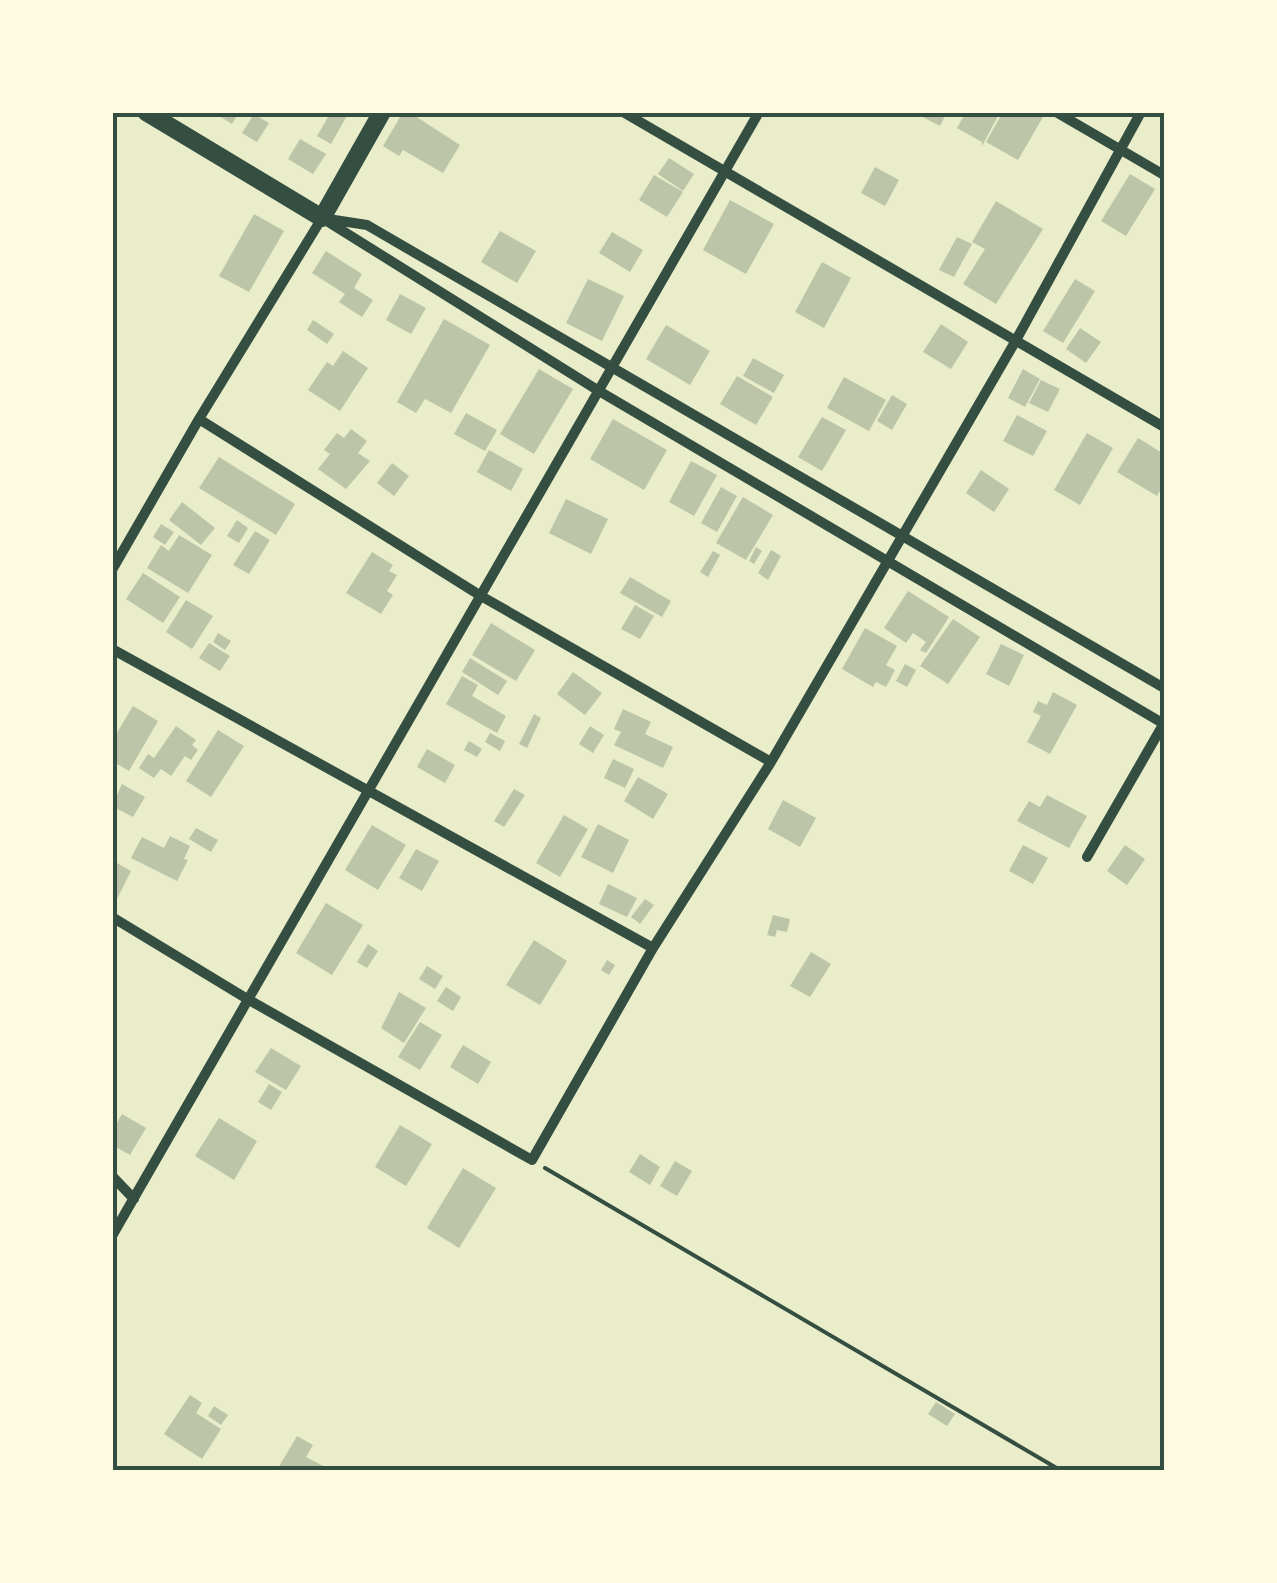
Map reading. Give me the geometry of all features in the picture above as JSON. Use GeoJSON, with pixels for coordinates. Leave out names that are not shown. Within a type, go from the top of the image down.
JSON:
{"type":"FeatureCollection","features":[{"type":"Feature","properties":{"kind":"main road"},"geometry":{"type":"LineString","coordinates":[[146,112],[322,218],[382,112]]}},
{"type":"Feature","properties":{"kind":"street"},"geometry":{"type":"LineString","coordinates":[[623,112],[1164,427]]}},
{"type":"Feature","properties":{"kind":"street"},"geometry":{"type":"LineString","coordinates":[[112,1236],[759,112]]}},
{"type":"Feature","properties":{"kind":"street"},"geometry":{"type":"LineString","coordinates":[[1056,112],[1164,175]]}},
{"type":"Feature","properties":{"kind":"street"},"geometry":{"type":"LineString","coordinates":[[112,917],[248,1000],[532,1160],[1015,342],[1142,112]]}},
{"type":"Feature","properties":{"kind":"street"},"geometry":{"type":"LineString","coordinates":[[322,218],[367,224],[1164,688]]}},
{"type":"Feature","properties":{"kind":"street"},"geometry":{"type":"LineString","coordinates":[[322,218],[599,391],[1164,723],[1087,857]]}},
{"type":"Feature","properties":{"kind":"street"},"geometry":{"type":"LineString","coordinates":[[112,570],[322,218]]}},
{"type":"Feature","properties":{"kind":"street"},"geometry":{"type":"LineString","coordinates":[[199,419],[481,596],[770,762]]}},
{"type":"Feature","properties":{"kind":"street"},"geometry":{"type":"LineString","coordinates":[[112,649],[654,948]]}},
{"type":"Feature","properties":{"kind":"street"},"geometry":{"type":"LineString","coordinates":[[112,1176],[134,1200]]}},
{"type":"Feature","properties":{"kind":"path"},"geometry":{"type":"LineString","coordinates":[[532,1160],[1060,1470]]}},
{"type":"Feature","properties":{"kind":"building"},"geometry":{"type":"Polygon","coordinates":[[[213,112],[239,112],[232,124],[213,112]]]}},
{"type":"Feature","properties":{"kind":"building"},"geometry":{"type":"Polygon","coordinates":[[[331,112],[349,112],[331,144],[317,136],[331,112]]]}},
{"type":"Feature","properties":{"kind":"building"},"geometry":{"type":"Polygon","coordinates":[[[403,112],[409,112],[460,145],[443,173],[403,150],[399,156],[383,146],[403,112]]]}},
{"type":"Feature","properties":{"kind":"building"},"geometry":{"type":"Polygon","coordinates":[[[913,112],[947,112],[940,126],[913,112]]]}},
{"type":"Feature","properties":{"kind":"building"},"geometry":{"type":"Polygon","coordinates":[[[966,112],[1000,112],[982,146],[982,142],[957,128],[966,112]]]}},
{"type":"Feature","properties":{"kind":"building"},"geometry":{"type":"Polygon","coordinates":[[[1003,112],[1035,112],[1043,117],[1018,160],[986,142],[1003,112]]]}},
{"type":"Feature","properties":{"kind":"building"},"geometry":{"type":"Polygon","coordinates":[[[254,114],[269,123],[257,142],[242,133],[254,114]]]}},
{"type":"Feature","properties":{"kind":"building"},"geometry":{"type":"Polygon","coordinates":[[[300,139],[326,154],[313,174],[288,159],[300,139]]]}},
{"type":"Feature","properties":{"kind":"building"},"geometry":{"type":"Polygon","coordinates":[[[669,158],[694,174],[683,191],[658,174],[669,158]]]}},
{"type":"Feature","properties":{"kind":"building"},"geometry":{"type":"Polygon","coordinates":[[[875,167],[899,180],[885,206],[861,193],[875,167]]]}},
{"type":"Feature","properties":{"kind":"building"},"geometry":{"type":"Polygon","coordinates":[[[1130,174],[1155,189],[1126,236],[1101,221],[1130,174]]]}},
{"type":"Feature","properties":{"kind":"building"},"geometry":{"type":"Polygon","coordinates":[[[654,175],[683,192],[667,217],[639,200],[654,175]]]}},
{"type":"Feature","properties":{"kind":"building"},"geometry":{"type":"Polygon","coordinates":[[[730,200],[774,224],[746,274],[703,250],[730,200]]]}},
{"type":"Feature","properties":{"kind":"building"},"geometry":{"type":"Polygon","coordinates":[[[996,201],[1043,229],[996,304],[963,284],[985,249],[972,242],[996,201]]]}},
{"type":"Feature","properties":{"kind":"building"},"geometry":{"type":"Polygon","coordinates":[[[254,214],[284,231],[249,292],[219,276],[254,214]]]}},
{"type":"Feature","properties":{"kind":"building"},"geometry":{"type":"Polygon","coordinates":[[[500,231],[536,251],[517,283],[481,262],[500,231]]]}},
{"type":"Feature","properties":{"kind":"building"},"geometry":{"type":"Polygon","coordinates":[[[612,232],[643,250],[630,272],[599,253],[612,232]]]}},
{"type":"Feature","properties":{"kind":"building"},"geometry":{"type":"Polygon","coordinates":[[[957,237],[972,244],[954,277],[939,270],[957,237]]]}},
{"type":"Feature","properties":{"kind":"building"},"geometry":{"type":"Polygon","coordinates":[[[326,251],[362,274],[354,288],[373,300],[362,317],[339,302],[345,294],[312,273],[326,251]]]}},
{"type":"Feature","properties":{"kind":"building"},"geometry":{"type":"Polygon","coordinates":[[[822,262],[851,278],[824,328],[795,312],[822,262]]]}},
{"type":"Feature","properties":{"kind":"building"},"geometry":{"type":"Polygon","coordinates":[[[588,279],[624,296],[602,341],[566,323],[588,279]]]}},
{"type":"Feature","properties":{"kind":"building"},"geometry":{"type":"Polygon","coordinates":[[[1075,279],[1095,291],[1063,343],[1043,331],[1075,279]]]}},
{"type":"Feature","properties":{"kind":"building"},"geometry":{"type":"Polygon","coordinates":[[[400,294],[426,308],[411,334],[386,320],[400,294]]]}},
{"type":"Feature","properties":{"kind":"building"},"geometry":{"type":"Polygon","coordinates":[[[444,319],[490,345],[451,413],[425,399],[416,413],[397,402],[444,319]]]}},
{"type":"Feature","properties":{"kind":"building"},"geometry":{"type":"Polygon","coordinates":[[[313,320],[334,334],[327,344],[307,330],[313,320]]]}},
{"type":"Feature","properties":{"kind":"building"},"geometry":{"type":"Polygon","coordinates":[[[941,324],[968,342],[951,369],[923,352],[941,324]]]}},
{"type":"Feature","properties":{"kind":"building"},"geometry":{"type":"Polygon","coordinates":[[[666,325],[710,351],[690,385],[646,359],[666,325]]]}},
{"type":"Feature","properties":{"kind":"building"},"geometry":{"type":"Polygon","coordinates":[[[1080,328],[1101,342],[1086,363],[1066,349],[1080,328]]]}},
{"type":"Feature","properties":{"kind":"building"},"geometry":{"type":"Polygon","coordinates":[[[343,351],[368,368],[340,411],[308,390],[327,362],[333,366],[343,351]]]}},
{"type":"Feature","properties":{"kind":"building"},"geometry":{"type":"Polygon","coordinates":[[[753,358],[784,375],[774,393],[743,376],[753,358]]]}},
{"type":"Feature","properties":{"kind":"building"},"geometry":{"type":"Polygon","coordinates":[[[539,369],[573,389],[534,454],[500,434],[539,369]]]}},
{"type":"Feature","properties":{"kind":"building"},"geometry":{"type":"Polygon","coordinates":[[[1023,369],[1040,379],[1025,407],[1008,398],[1023,369]]]}},
{"type":"Feature","properties":{"kind":"building"},"geometry":{"type":"Polygon","coordinates":[[[737,376],[773,397],[756,425],[720,404],[737,376]]]}},
{"type":"Feature","properties":{"kind":"building"},"geometry":{"type":"Polygon","coordinates":[[[844,377],[886,400],[869,431],[827,408],[844,377]]]}},
{"type":"Feature","properties":{"kind":"building"},"geometry":{"type":"Polygon","coordinates":[[[1041,380],[1060,389],[1048,412],[1029,403],[1041,380]]]}},
{"type":"Feature","properties":{"kind":"building"},"geometry":{"type":"Polygon","coordinates":[[[892,395],[907,404],[892,430],[877,421],[892,395]]]}},
{"type":"Feature","properties":{"kind":"building"},"geometry":{"type":"Polygon","coordinates":[[[466,413],[497,430],[485,451],[454,434],[466,413]]]}},
{"type":"Feature","properties":{"kind":"building"},"geometry":{"type":"Polygon","coordinates":[[[1017,415],[1047,431],[1033,456],[1003,441],[1017,415]]]}},
{"type":"Feature","properties":{"kind":"building"},"geometry":{"type":"Polygon","coordinates":[[[822,417],[846,430],[822,471],[798,457],[822,417]]]}},
{"type":"Feature","properties":{"kind":"building"},"geometry":{"type":"Polygon","coordinates":[[[613,419],[667,450],[644,490],[590,459],[613,419]]]}},
{"type":"Feature","properties":{"kind":"building"},"geometry":{"type":"Polygon","coordinates":[[[351,429],[367,441],[358,453],[370,461],[346,489],[318,469],[330,454],[324,450],[337,433],[344,438],[351,429]]]}},
{"type":"Feature","properties":{"kind":"building"},"geometry":{"type":"Polygon","coordinates":[[[1087,433],[1113,448],[1080,505],[1054,490],[1087,433]]]}},
{"type":"Feature","properties":{"kind":"building"},"geometry":{"type":"Polygon","coordinates":[[[1138,438],[1164,454],[1164,484],[1157,496],[1117,472],[1138,438]]]}},
{"type":"Feature","properties":{"kind":"building"},"geometry":{"type":"Polygon","coordinates":[[[489,450],[523,469],[511,491],[477,472],[489,450]]]}},
{"type":"Feature","properties":{"kind":"building"},"geometry":{"type":"Polygon","coordinates":[[[219,457],[295,504],[276,535],[199,488],[219,457]]]}},
{"type":"Feature","properties":{"kind":"building"},"geometry":{"type":"Polygon","coordinates":[[[691,461],[717,475],[694,516],[669,502],[691,461]]]}},
{"type":"Feature","properties":{"kind":"building"},"geometry":{"type":"Polygon","coordinates":[[[392,463],[409,476],[394,496],[377,483],[392,463]]]}},
{"type":"Feature","properties":{"kind":"building"},"geometry":{"type":"Polygon","coordinates":[[[981,470],[1009,489],[994,512],[966,493],[981,470]]]}},
{"type":"Feature","properties":{"kind":"building"},"geometry":{"type":"Polygon","coordinates":[[[721,487],[737,496],[717,532],[701,523],[721,487]]]}},
{"type":"Feature","properties":{"kind":"building"},"geometry":{"type":"Polygon","coordinates":[[[743,497],[773,515],[746,560],[716,543],[743,497]]]}},
{"type":"Feature","properties":{"kind":"building"},"geometry":{"type":"Polygon","coordinates":[[[566,499],[608,519],[591,554],[549,533],[566,499]]]}},
{"type":"Feature","properties":{"kind":"building"},"geometry":{"type":"Polygon","coordinates":[[[182,502],[215,528],[201,545],[169,520],[182,502]]]}},
{"type":"Feature","properties":{"kind":"building"},"geometry":{"type":"Polygon","coordinates":[[[237,520],[248,528],[239,543],[227,536],[237,520]]]}},
{"type":"Feature","properties":{"kind":"building"},"geometry":{"type":"Polygon","coordinates":[[[161,524],[174,532],[165,545],[153,537],[161,524]]]}},
{"type":"Feature","properties":{"kind":"building"},"geometry":{"type":"Polygon","coordinates":[[[255,531],[270,540],[249,574],[233,565],[255,531]]]}},
{"type":"Feature","properties":{"kind":"building"},"geometry":{"type":"Polygon","coordinates":[[[179,535],[212,555],[188,593],[147,568],[161,545],[169,551],[179,535]]]}},
{"type":"Feature","properties":{"kind":"building"},"geometry":{"type":"Polygon","coordinates":[[[756,547],[762,551],[754,564],[749,561],[756,547]]]}},
{"type":"Feature","properties":{"kind":"building"},"geometry":{"type":"Polygon","coordinates":[[[771,550],[781,556],[768,580],[758,573],[771,550]]]}},
{"type":"Feature","properties":{"kind":"building"},"geometry":{"type":"Polygon","coordinates":[[[713,551],[720,555],[708,577],[700,572],[713,551]]]}},
{"type":"Feature","properties":{"kind":"building"},"geometry":{"type":"Polygon","coordinates":[[[372,552],[393,565],[389,571],[397,575],[387,591],[393,595],[381,614],[346,593],[372,552]]]}},
{"type":"Feature","properties":{"kind":"building"},"geometry":{"type":"Polygon","coordinates":[[[143,573],[180,597],[163,623],[126,599],[143,573]]]}},
{"type":"Feature","properties":{"kind":"building"},"geometry":{"type":"Polygon","coordinates":[[[630,577],[671,601],[662,617],[620,593],[630,577]]]}},
{"type":"Feature","properties":{"kind":"building"},"geometry":{"type":"Polygon","coordinates":[[[908,591],[949,617],[926,653],[920,650],[926,642],[913,633],[906,643],[884,628],[908,591]]]}},
{"type":"Feature","properties":{"kind":"building"},"geometry":{"type":"Polygon","coordinates":[[[186,600],[213,616],[192,649],[166,632],[186,600]]]}},
{"type":"Feature","properties":{"kind":"building"},"geometry":{"type":"Polygon","coordinates":[[[635,605],[654,616],[640,639],[621,629],[635,605]]]}},
{"type":"Feature","properties":{"kind":"building"},"geometry":{"type":"Polygon","coordinates":[[[953,619],[980,637],[948,684],[920,666],[953,619]]]}},
{"type":"Feature","properties":{"kind":"building"},"geometry":{"type":"Polygon","coordinates":[[[491,623],[535,650],[516,681],[472,655],[491,623]]]}},
{"type":"Feature","properties":{"kind":"building"},"geometry":{"type":"Polygon","coordinates":[[[865,628],[897,646],[886,665],[895,670],[886,687],[876,682],[873,687],[842,669],[865,628]]]}},
{"type":"Feature","properties":{"kind":"building"},"geometry":{"type":"Polygon","coordinates":[[[218,633],[231,641],[225,650],[213,642],[218,633]]]}},
{"type":"Feature","properties":{"kind":"building"},"geometry":{"type":"Polygon","coordinates":[[[209,643],[230,656],[220,671],[199,658],[209,643]]]}},
{"type":"Feature","properties":{"kind":"building"},"geometry":{"type":"Polygon","coordinates":[[[1001,644],[1024,655],[1009,686],[986,674],[1001,644]]]}},
{"type":"Feature","properties":{"kind":"building"},"geometry":{"type":"Polygon","coordinates":[[[470,658],[507,681],[498,695],[462,672],[470,658]]]}},
{"type":"Feature","properties":{"kind":"building"},"geometry":{"type":"Polygon","coordinates":[[[905,664],[916,670],[907,687],[896,681],[905,664]]]}},
{"type":"Feature","properties":{"kind":"building"},"geometry":{"type":"Polygon","coordinates":[[[573,672],[602,693],[585,715],[557,694],[573,672]]]}},
{"type":"Feature","properties":{"kind":"building"},"geometry":{"type":"Polygon","coordinates":[[[462,676],[478,685],[472,696],[506,716],[497,733],[446,704],[462,676]]]}},
{"type":"Feature","properties":{"kind":"building"},"geometry":{"type":"Polygon","coordinates":[[[1053,692],[1077,705],[1050,754],[1027,742],[1041,716],[1033,712],[1038,701],[1047,705],[1053,692]]]}},
{"type":"Feature","properties":{"kind":"building"},"geometry":{"type":"Polygon","coordinates":[[[133,706],[158,721],[129,771],[112,761],[112,741],[133,706]]]}},
{"type":"Feature","properties":{"kind":"building"},"geometry":{"type":"Polygon","coordinates":[[[623,709],[651,722],[645,734],[673,747],[663,768],[614,745],[621,732],[614,729],[623,709]]]}},
{"type":"Feature","properties":{"kind":"building"},"geometry":{"type":"Polygon","coordinates":[[[534,714],[541,718],[527,748],[519,744],[534,714]]]}},
{"type":"Feature","properties":{"kind":"building"},"geometry":{"type":"Polygon","coordinates":[[[176,726],[196,740],[192,745],[198,750],[191,760],[185,756],[171,776],[161,769],[154,778],[139,768],[148,754],[154,758],[176,726]]]}},
{"type":"Feature","properties":{"kind":"building"},"geometry":{"type":"Polygon","coordinates":[[[590,726],[604,735],[593,753],[579,744],[590,726]]]}},
{"type":"Feature","properties":{"kind":"building"},"geometry":{"type":"Polygon","coordinates":[[[218,730],[244,746],[211,797],[186,781],[218,730]]]}},
{"type":"Feature","properties":{"kind":"building"},"geometry":{"type":"Polygon","coordinates":[[[490,733],[505,741],[500,751],[485,742],[490,733]]]}},
{"type":"Feature","properties":{"kind":"building"},"geometry":{"type":"Polygon","coordinates":[[[469,741],[482,749],[477,757],[464,750],[469,741]]]}},
{"type":"Feature","properties":{"kind":"building"},"geometry":{"type":"Polygon","coordinates":[[[427,749],[455,765],[445,783],[417,767],[427,749]]]}},
{"type":"Feature","properties":{"kind":"building"},"geometry":{"type":"Polygon","coordinates":[[[613,759],[634,769],[625,788],[604,778],[613,759]]]}},
{"type":"Feature","properties":{"kind":"building"},"geometry":{"type":"Polygon","coordinates":[[[638,777],[668,794],[653,819],[624,801],[638,777]]]}},
{"type":"Feature","properties":{"kind":"building"},"geometry":{"type":"Polygon","coordinates":[[[122,784],[145,797],[133,817],[112,806],[122,784]]]}},
{"type":"Feature","properties":{"kind":"building"},"geometry":{"type":"Polygon","coordinates":[[[514,789],[525,795],[504,827],[494,821],[514,789]]]}},
{"type":"Feature","properties":{"kind":"building"},"geometry":{"type":"Polygon","coordinates":[[[1047,795],[1087,816],[1069,848],[1017,821],[1029,801],[1040,807],[1047,795]]]}},
{"type":"Feature","properties":{"kind":"building"},"geometry":{"type":"Polygon","coordinates":[[[783,800],[816,818],[800,847],[768,829],[783,800]]]}},
{"type":"Feature","properties":{"kind":"building"},"geometry":{"type":"Polygon","coordinates":[[[564,815],[588,829],[560,877],[536,863],[564,815]]]}},
{"type":"Feature","properties":{"kind":"building"},"geometry":{"type":"Polygon","coordinates":[[[598,824],[629,840],[613,873],[581,857],[598,824]]]}},
{"type":"Feature","properties":{"kind":"building"},"geometry":{"type":"Polygon","coordinates":[[[372,825],[406,845],[378,890],[345,870],[372,825]]]}},
{"type":"Feature","properties":{"kind":"building"},"geometry":{"type":"Polygon","coordinates":[[[196,828],[218,840],[211,852],[189,839],[196,828]]]}},
{"type":"Feature","properties":{"kind":"building"},"geometry":{"type":"Polygon","coordinates":[[[170,836],[190,846],[177,881],[131,858],[142,837],[164,848],[170,836]]]}},
{"type":"Feature","properties":{"kind":"building"},"geometry":{"type":"Polygon","coordinates":[[[1023,845],[1048,858],[1033,884],[1009,871],[1023,845]]]}},
{"type":"Feature","properties":{"kind":"building"},"geometry":{"type":"Polygon","coordinates":[[[1125,845],[1145,859],[1127,885],[1107,871],[1125,845]]]}},
{"type":"Feature","properties":{"kind":"building"},"geometry":{"type":"Polygon","coordinates":[[[416,849],[439,861],[422,891],[399,878],[416,849]]]}},
{"type":"Feature","properties":{"kind":"building"},"geometry":{"type":"Polygon","coordinates":[[[117,863],[131,871],[117,899],[112,897],[112,871],[117,863]]]}},
{"type":"Feature","properties":{"kind":"building"},"geometry":{"type":"Polygon","coordinates":[[[608,884],[637,898],[627,917],[599,904],[608,884]]]}},
{"type":"Feature","properties":{"kind":"building"},"geometry":{"type":"Polygon","coordinates":[[[645,899],[654,905],[640,924],[631,917],[645,899]]]}},
{"type":"Feature","properties":{"kind":"building"},"geometry":{"type":"Polygon","coordinates":[[[326,903],[363,925],[332,975],[296,953],[326,903]]]}},
{"type":"Feature","properties":{"kind":"building"},"geometry":{"type":"Polygon","coordinates":[[[773,915],[790,919],[787,932],[777,930],[775,937],[767,935],[773,915]]]}},
{"type":"Feature","properties":{"kind":"building"},"geometry":{"type":"Polygon","coordinates":[[[534,940],[567,961],[540,1005],[506,985],[534,940]]]}},
{"type":"Feature","properties":{"kind":"building"},"geometry":{"type":"Polygon","coordinates":[[[368,944],[378,951],[367,968],[357,962],[368,944]]]}},
{"type":"Feature","properties":{"kind":"building"},"geometry":{"type":"Polygon","coordinates":[[[811,952],[831,964],[810,997],[790,986],[811,952]]]}},
{"type":"Feature","properties":{"kind":"building"},"geometry":{"type":"Polygon","coordinates":[[[607,960],[615,965],[609,975],[601,970],[607,960]]]}},
{"type":"Feature","properties":{"kind":"building"},"geometry":{"type":"Polygon","coordinates":[[[427,966],[443,976],[435,989],[419,979],[427,966]]]}},
{"type":"Feature","properties":{"kind":"building"},"geometry":{"type":"Polygon","coordinates":[[[446,987],[461,997],[453,1011],[437,1001],[446,987]]]}},
{"type":"Feature","properties":{"kind":"building"},"geometry":{"type":"Polygon","coordinates":[[[399,992],[426,1008],[404,1043],[381,1028],[399,992]]]}},
{"type":"Feature","properties":{"kind":"building"},"geometry":{"type":"Polygon","coordinates":[[[420,1022],[442,1035],[420,1070],[398,1057],[420,1022]]]}},
{"type":"Feature","properties":{"kind":"building"},"geometry":{"type":"Polygon","coordinates":[[[463,1045],[491,1062],[478,1084],[450,1067],[463,1045]]]}},
{"type":"Feature","properties":{"kind":"building"},"geometry":{"type":"Polygon","coordinates":[[[271,1048],[301,1066],[286,1090],[255,1072],[271,1048]]]}},
{"type":"Feature","properties":{"kind":"building"},"geometry":{"type":"Polygon","coordinates":[[[269,1084],[282,1092],[271,1110],[258,1102],[269,1084]]]}},
{"type":"Feature","properties":{"kind":"building"},"geometry":{"type":"Polygon","coordinates":[[[122,1114],[146,1128],[130,1155],[112,1145],[112,1131],[122,1114]]]}},
{"type":"Feature","properties":{"kind":"building"},"geometry":{"type":"Polygon","coordinates":[[[219,1118],[257,1141],[234,1180],[195,1156],[219,1118]]]}},
{"type":"Feature","properties":{"kind":"building"},"geometry":{"type":"Polygon","coordinates":[[[400,1125],[432,1144],[406,1186],[375,1167],[400,1125]]]}},
{"type":"Feature","properties":{"kind":"building"},"geometry":{"type":"Polygon","coordinates":[[[640,1154],[660,1167],[650,1185],[629,1172],[640,1154]]]}},
{"type":"Feature","properties":{"kind":"building"},"geometry":{"type":"Polygon","coordinates":[[[675,1161],[692,1171],[677,1196],[660,1186],[675,1161]]]}},
{"type":"Feature","properties":{"kind":"building"},"geometry":{"type":"Polygon","coordinates":[[[463,1168],[496,1188],[459,1248],[427,1228],[463,1168]]]}},
{"type":"Feature","properties":{"kind":"building"},"geometry":{"type":"Polygon","coordinates":[[[190,1395],[202,1403],[196,1413],[221,1429],[202,1459],[164,1434],[190,1395]]]}},
{"type":"Feature","properties":{"kind":"building"},"geometry":{"type":"Polygon","coordinates":[[[936,1402],[955,1414],[947,1426],[928,1414],[936,1402]]]}},
{"type":"Feature","properties":{"kind":"building"},"geometry":{"type":"Polygon","coordinates":[[[214,1406],[228,1415],[221,1425],[208,1416],[214,1406]]]}},
{"type":"Feature","properties":{"kind":"building"},"geometry":{"type":"Polygon","coordinates":[[[297,1436],[313,1445],[306,1457],[331,1470],[277,1470],[297,1436]]]}}]}
